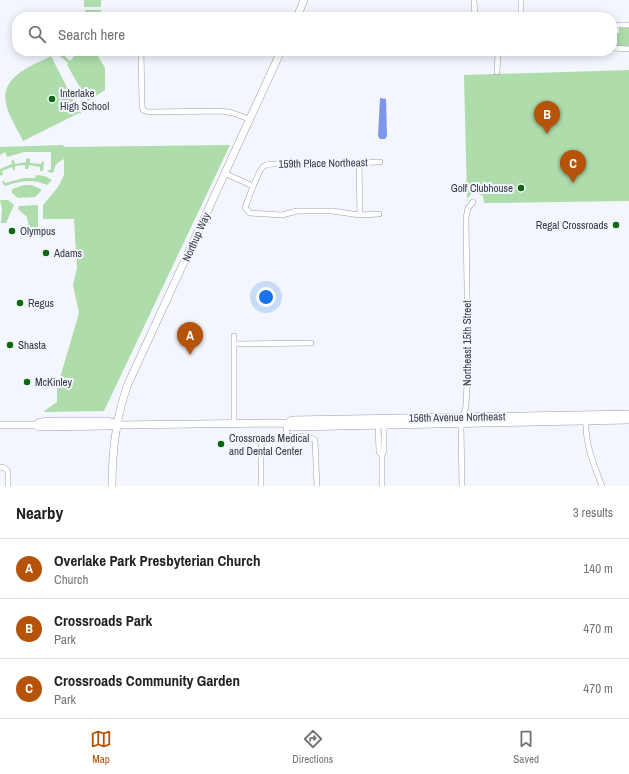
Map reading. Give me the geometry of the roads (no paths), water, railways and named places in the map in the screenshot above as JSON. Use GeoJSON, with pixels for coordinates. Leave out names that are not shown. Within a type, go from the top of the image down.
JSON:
{"type":"FeatureCollection","features":[{"type":"Feature","properties":{"kind":"main road"},"geometry":{"type":"LineString","coordinates":[[299,12],[304,0]]}},
{"type":"Feature","properties":{"kind":"main road","name":"Northup Way"},"geometry":{"type":"LineString","coordinates":[[112,486],[113,458],[122,399],[279,56]]}},
{"type":"Feature","properties":{"kind":"main road","name":"156th Avenue Northeast"},"geometry":{"type":"LineString","coordinates":[[0,425],[36,425],[40,422],[53,421],[108,421],[117,425],[234,423],[286,424],[292,427],[629,414]]}},
{"type":"Feature","properties":{"kind":"main road","name":"156th Avenue Northeast"},"geometry":{"type":"LineString","coordinates":[[286,424],[292,420],[629,420]]}},
{"type":"Feature","properties":{"kind":"street"},"geometry":{"type":"LineString","coordinates":[[474,0],[475,12]]}},
{"type":"Feature","properties":{"kind":"street"},"geometry":{"type":"LineString","coordinates":[[521,0],[522,12]]}},
{"type":"Feature","properties":{"kind":"street"},"geometry":{"type":"LineString","coordinates":[[617,26],[629,25]]}},
{"type":"Feature","properties":{"kind":"street"},"geometry":{"type":"LineString","coordinates":[[617,49],[629,50]]}},
{"type":"Feature","properties":{"kind":"street"},"geometry":{"type":"LineString","coordinates":[[141,56],[143,110],[148,112],[221,111],[233,113],[249,119]]}},
{"type":"Feature","properties":{"kind":"street"},"geometry":{"type":"LineString","coordinates":[[497,72],[498,56]]}},
{"type":"Feature","properties":{"kind":"street","name":"159th Place Northeast"},"geometry":{"type":"LineString","coordinates":[[360,215],[332,211],[297,211],[282,215],[267,215],[250,213],[245,208],[253,186],[262,168],[268,165],[333,165],[340,163],[380,162]]}},
{"type":"Feature","properties":{"kind":"street"},"geometry":{"type":"LineString","coordinates":[[359,163],[360,215],[378,214]]}},
{"type":"Feature","properties":{"kind":"street"},"geometry":{"type":"LineString","coordinates":[[224,173],[253,186]]}},
{"type":"Feature","properties":{"kind":"street","name":"Northeast 15th Street"},"geometry":{"type":"LineString","coordinates":[[462,486],[461,427],[466,406],[468,360],[466,218],[468,208],[473,202]]}},
{"type":"Feature","properties":{"kind":"street"},"geometry":{"type":"LineString","coordinates":[[234,336],[234,423]]}},
{"type":"Feature","properties":{"kind":"street"},"geometry":{"type":"LineString","coordinates":[[234,344],[311,343]]}},
{"type":"Feature","properties":{"kind":"street"},"geometry":{"type":"LineString","coordinates":[[586,421],[586,434],[591,458],[602,486]]}},
{"type":"Feature","properties":{"kind":"street"},"geometry":{"type":"LineString","coordinates":[[286,424],[287,437]]}},
{"type":"Feature","properties":{"kind":"street"},"geometry":{"type":"LineString","coordinates":[[381,424],[379,452],[382,455],[382,486]]}},
{"type":"Feature","properties":{"kind":"street"},"geometry":{"type":"LineString","coordinates":[[261,486],[261,444],[267,439],[287,437],[312,437],[315,440],[317,486]]}},
{"type":"Feature","properties":{"kind":"street"},"geometry":{"type":"LineString","coordinates":[[0,467],[5,468],[8,472],[8,486]]}},
{"type":"Feature","properties":{"kind":"water"},"geometry":{"type":"Polygon","coordinates":[[[380,98],[386,99],[387,136],[385,139],[380,139],[378,136],[380,98]]]}},
{"type":"Feature","properties":{"kind":"place","name":"Interlake High School"},"geometry":{"type":"Point","coordinates":[52,99]}},
{"type":"Feature","properties":{"kind":"place","name":"Crossroads Park"},"geometry":{"type":"Point","coordinates":[547,134]}},
{"type":"Feature","properties":{"kind":"place","name":"Crossroads Community Garden"},"geometry":{"type":"Point","coordinates":[573,183]}},
{"type":"Feature","properties":{"kind":"place","name":"Golf Clubhouse"},"geometry":{"type":"Point","coordinates":[521,188]}},
{"type":"Feature","properties":{"kind":"place","name":"Regal Crossroads"},"geometry":{"type":"Point","coordinates":[616,225]}},
{"type":"Feature","properties":{"kind":"place","name":"Olympus"},"geometry":{"type":"Point","coordinates":[12,231]}},
{"type":"Feature","properties":{"kind":"place","name":"Adams"},"geometry":{"type":"Point","coordinates":[46,253]}},
{"type":"Feature","properties":{"kind":"place","name":"Regus"},"geometry":{"type":"Point","coordinates":[20,303]}},
{"type":"Feature","properties":{"kind":"place","name":"Shasta"},"geometry":{"type":"Point","coordinates":[10,345]}},
{"type":"Feature","properties":{"kind":"place","name":"Overlake Park Presbyterian Church"},"geometry":{"type":"Point","coordinates":[190,355]}},
{"type":"Feature","properties":{"kind":"place","name":"McKinley"},"geometry":{"type":"Point","coordinates":[27,382]}},
{"type":"Feature","properties":{"kind":"place","name":"Crossroads Medical and Dental Center"},"geometry":{"type":"Point","coordinates":[221,444]}}]}
